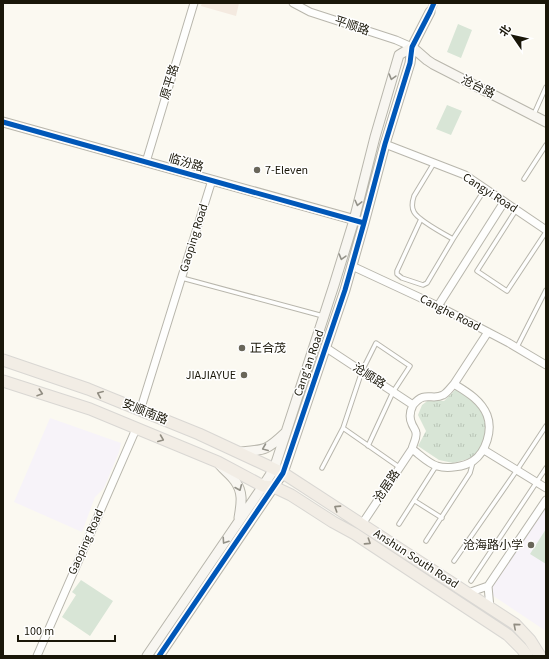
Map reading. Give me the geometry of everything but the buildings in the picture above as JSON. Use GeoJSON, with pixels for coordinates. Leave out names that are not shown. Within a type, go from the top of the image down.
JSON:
{"type":"FeatureCollection","features":[{"type":"Feature","properties":{"kind":"main road","name":"安顺南路"},"geometry":{"type":"LineString","coordinates":[[3,360],[88,389],[199,434],[278,471]]}},
{"type":"Feature","properties":{"kind":"main road","name":"安顺南路"},"geometry":{"type":"LineString","coordinates":[[3,380],[90,409],[218,462],[269,486]]}},
{"type":"Feature","properties":{"kind":"main road","name":"Anshun South Road"},"geometry":{"type":"LineString","coordinates":[[278,471],[515,624],[530,640],[540,656]]}},
{"type":"Feature","properties":{"kind":"main road","name":"Anshun South Road"},"geometry":{"type":"LineString","coordinates":[[269,486],[291,495],[333,522],[355,534],[508,635],[527,656]]}},
{"type":"Feature","properties":{"kind":"street","name":"原平路"},"geometry":{"type":"LineString","coordinates":[[146,162],[194,3]]}},
{"type":"Feature","properties":{"kind":"street","name":"平顺路"},"geometry":{"type":"LineString","coordinates":[[293,3],[310,12],[396,40],[412,47]]}},
{"type":"Feature","properties":{"kind":"street"},"geometry":{"type":"LineString","coordinates":[[412,47],[430,12]]}},
{"type":"Feature","properties":{"kind":"street","name":"沧台路"},"geometry":{"type":"LineString","coordinates":[[412,47],[433,64],[546,122]]}},
{"type":"Feature","properties":{"kind":"street","name":"Cang'an Road"},"geometry":{"type":"LineString","coordinates":[[159,656],[278,471],[345,290],[385,144],[410,63],[412,47]]}},
{"type":"Feature","properties":{"kind":"street","name":"Cang'an Road"},"geometry":{"type":"LineString","coordinates":[[278,471],[286,432],[354,220],[375,136],[399,55],[412,47]]}},
{"type":"Feature","properties":{"kind":"street","name":"临汾路"},"geometry":{"type":"LineString","coordinates":[[3,122],[364,223]]}},
{"type":"Feature","properties":{"kind":"street","name":"Cangyi Road"},"geometry":{"type":"LineString","coordinates":[[385,144],[465,175],[546,231]]}},
{"type":"Feature","properties":{"kind":"street","name":"Gaoping Road"},"geometry":{"type":"LineString","coordinates":[[140,411],[212,180]]}},
{"type":"Feature","properties":{"kind":"street"},"geometry":{"type":"LineString","coordinates":[[438,306],[504,202]]}},
{"type":"Feature","properties":{"kind":"street","name":"Canghe Road"},"geometry":{"type":"LineString","coordinates":[[352,266],[438,306],[546,365]]}},
{"type":"Feature","properties":{"kind":"street"},"geometry":{"type":"LineString","coordinates":[[454,384],[474,397],[482,406],[488,416],[490,429],[484,450],[473,461],[460,466],[447,468],[436,466],[412,449],[416,431],[410,416],[411,408],[415,402],[422,398],[444,395],[454,384],[488,332]]}},
{"type":"Feature","properties":{"kind":"street","name":"沧顺路"},"geometry":{"type":"LineString","coordinates":[[325,347],[413,405]]}},
{"type":"Feature","properties":{"kind":"street","name":"Gaoping Road"},"geometry":{"type":"LineString","coordinates":[[37,656],[136,428]]}},
{"type":"Feature","properties":{"kind":"street"},"geometry":{"type":"LineString","coordinates":[[239,452],[260,451],[267,449],[286,432]]}},
{"type":"Feature","properties":{"kind":"street","name":"沧居路"},"geometry":{"type":"LineString","coordinates":[[362,524],[412,449]]}},
{"type":"Feature","properties":{"kind":"street"},"geometry":{"type":"LineString","coordinates":[[484,450],[546,488]]}},
{"type":"Feature","properties":{"kind":"street"},"geometry":{"type":"LineString","coordinates":[[218,462],[235,480],[241,491],[242,500],[239,522]]}},
{"type":"Feature","properties":{"kind":"street","name":"Cang'an Road"},"geometry":{"type":"LineString","coordinates":[[147,656],[239,522],[269,486]]}},
{"type":"Feature","properties":{"kind":"street"},"geometry":{"type":"LineString","coordinates":[[468,593],[488,586],[546,500]]}},
{"type":"Feature","properties":{"kind":"street"},"geometry":{"type":"LineString","coordinates":[[488,586],[490,608]]}},
{"type":"Feature","properties":{"kind":"lane"},"geometry":{"type":"LineString","coordinates":[[534,115],[546,87]]}},
{"type":"Feature","properties":{"kind":"lane"},"geometry":{"type":"LineString","coordinates":[[524,179],[546,145]]}},
{"type":"Feature","properties":{"kind":"lane"},"geometry":{"type":"LineString","coordinates":[[434,163],[414,196],[412,206],[414,211],[421,219],[453,239]]}},
{"type":"Feature","properties":{"kind":"lane"},"geometry":{"type":"LineString","coordinates":[[421,219],[397,274],[402,278],[425,285],[485,189]]}},
{"type":"Feature","properties":{"kind":"lane"},"geometry":{"type":"LineString","coordinates":[[516,210],[477,271],[508,291],[546,231]]}},
{"type":"Feature","properties":{"kind":"lane"},"geometry":{"type":"LineString","coordinates":[[182,278],[324,316]]}},
{"type":"Feature","properties":{"kind":"lane"},"geometry":{"type":"LineString","coordinates":[[516,348],[546,290]]}},
{"type":"Feature","properties":{"kind":"lane"},"geometry":{"type":"LineString","coordinates":[[322,468],[343,428],[362,371],[376,343],[410,366],[393,392],[368,446]]}},
{"type":"Feature","properties":{"kind":"lane"},"geometry":{"type":"LineString","coordinates":[[454,561],[546,426]]}},
{"type":"Feature","properties":{"kind":"lane"},"geometry":{"type":"LineString","coordinates":[[343,428],[399,467]]}},
{"type":"Feature","properties":{"kind":"lane"},"geometry":{"type":"LineString","coordinates":[[426,541],[470,473],[473,461]]}},
{"type":"Feature","properties":{"kind":"lane"},"geometry":{"type":"LineString","coordinates":[[399,524],[436,466]]}},
{"type":"Feature","properties":{"kind":"lane"},"geometry":{"type":"LineString","coordinates":[[471,580],[546,468]]}},
{"type":"Feature","properties":{"kind":"lane"},"geometry":{"type":"LineString","coordinates":[[415,501],[442,518]]}},
{"type":"Feature","properties":{"kind":"shaded area"},"geometry":{"type":"Polygon","coordinates":[[[202,3],[239,3],[236,16],[201,6],[202,3]]]}},
{"type":"Feature","properties":{"kind":"shaded area"},"geometry":{"type":"Polygon","coordinates":[[[50,418],[121,443],[119,452],[104,488],[95,497],[82,532],[14,502],[50,418]]]}},
{"type":"Feature","properties":{"kind":"shaded area","name":"沧海路小学"},"geometry":{"type":"Polygon","coordinates":[[[546,499],[546,631],[486,591],[546,499]]]}},
{"type":"Feature","properties":{"kind":"green space"},"geometry":{"type":"Polygon","coordinates":[[[458,24],[472,30],[461,58],[447,52],[458,24]]]}},
{"type":"Feature","properties":{"kind":"green space"},"geometry":{"type":"Polygon","coordinates":[[[447,105],[462,111],[451,135],[436,129],[447,105]]]}},
{"type":"Feature","properties":{"kind":"green space"},"geometry":{"type":"Polygon","coordinates":[[[456,389],[477,403],[486,415],[488,428],[484,446],[472,458],[453,463],[439,460],[418,446],[426,431],[418,415],[422,405],[430,399],[444,401],[456,389]]]}},
{"type":"Feature","properties":{"kind":"green space"},"geometry":{"type":"Polygon","coordinates":[[[546,529],[546,564],[530,554],[546,529]]]}},
{"type":"Feature","properties":{"kind":"green space"},"geometry":{"type":"Polygon","coordinates":[[[81,580],[113,601],[90,636],[62,617],[76,595],[72,592],[81,580]]]}},
{"type":"Feature","properties":{"kind":"tunnel"},"geometry":{"type":"LineString","coordinates":[[430,12],[434,3]]}},
{"type":"Feature","properties":{"kind":"cycle path"},"geometry":{"type":"LineString","coordinates":[[159,656],[283,473],[345,290],[385,144],[410,63],[412,47],[434,3]]}},
{"type":"Feature","properties":{"kind":"cycle path"},"geometry":{"type":"LineString","coordinates":[[3,122],[364,223]]}},
{"type":"Feature","properties":{"kind":"place","name":"7-Eleven"},"geometry":{"type":"Point","coordinates":[257,170]}},
{"type":"Feature","properties":{"kind":"place","name":"正合茂"},"geometry":{"type":"Point","coordinates":[242,348]}},
{"type":"Feature","properties":{"kind":"place","name":"JIAJIAYUE"},"geometry":{"type":"Point","coordinates":[244,375]}},
{"type":"Feature","properties":{"kind":"place","name":"沧海路小学"},"geometry":{"type":"Point","coordinates":[531,545]}}]}
